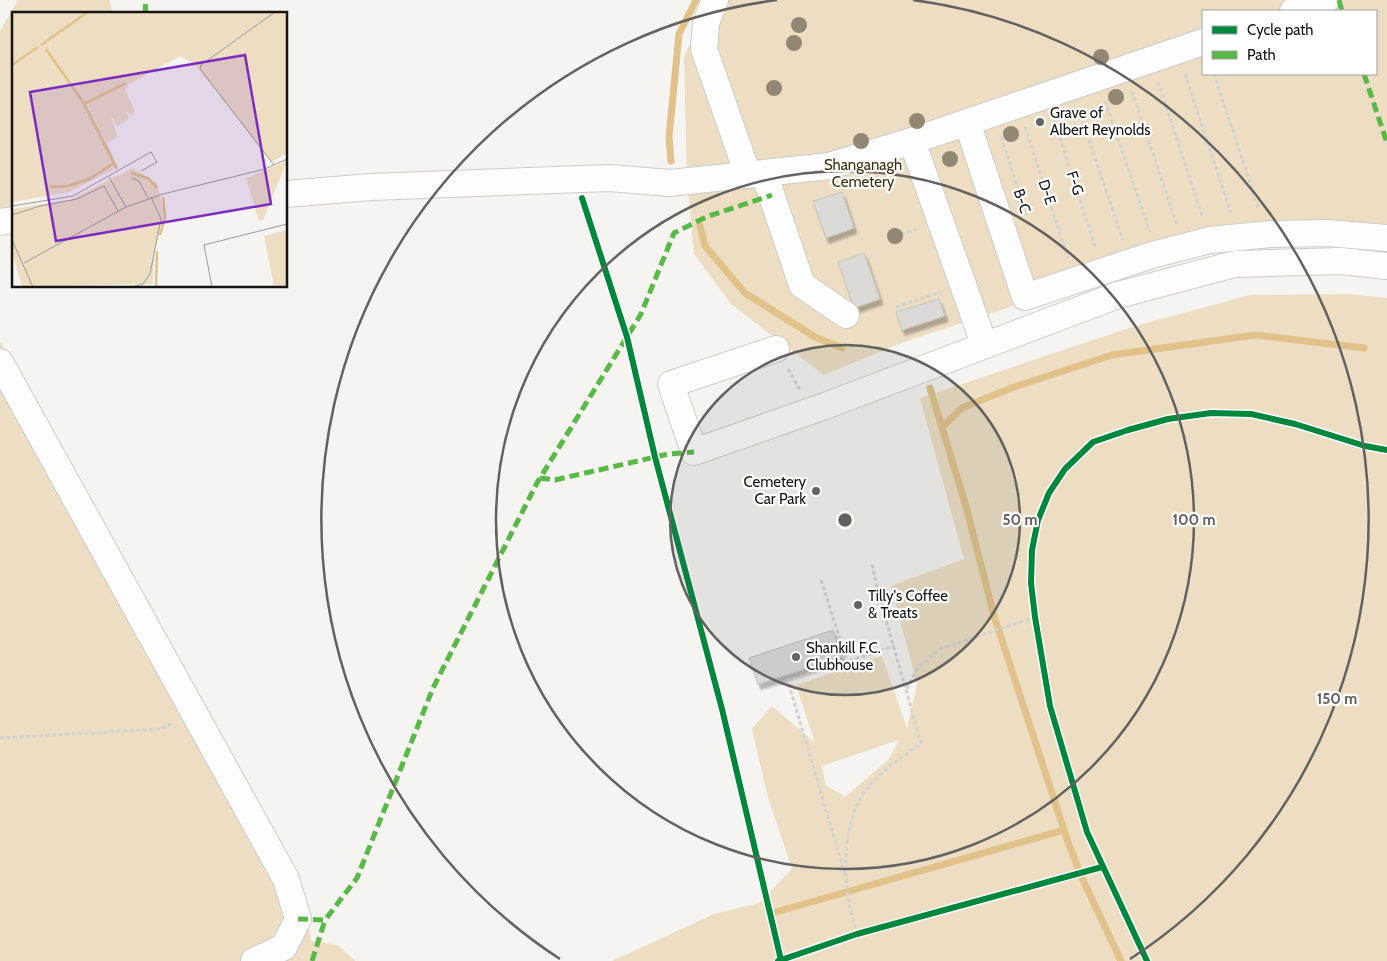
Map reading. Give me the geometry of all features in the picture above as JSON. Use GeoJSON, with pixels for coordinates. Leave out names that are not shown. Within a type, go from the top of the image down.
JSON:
{"type":"FeatureCollection","features":[{"type":"Feature","properties":{"kind":"lane"},"geometry":{"type":"LineString","coordinates":[[715,0],[706,23],[704,49],[802,285],[846,315]]}},
{"type":"Feature","properties":{"kind":"lane"},"geometry":{"type":"LineString","coordinates":[[1296,10],[1326,0]]}},
{"type":"Feature","properties":{"kind":"lane"},"geometry":{"type":"LineString","coordinates":[[288,194],[371,187],[609,178],[670,182],[829,166],[912,141],[1202,42]]}},
{"type":"Feature","properties":{"kind":"lane"},"geometry":{"type":"LineString","coordinates":[[968,122],[1026,297],[1131,262],[1210,240],[1267,234],[1328,233],[1387,238]]}},
{"type":"Feature","properties":{"kind":"lane"},"geometry":{"type":"LineString","coordinates":[[912,141],[984,344]]}},
{"type":"Feature","properties":{"kind":"lane"},"geometry":{"type":"LineString","coordinates":[[776,349],[672,384],[694,452],[807,412],[1118,295],[1235,264],[1341,261],[1387,266]]}},
{"type":"Feature","properties":{"kind":"lane"},"geometry":{"type":"LineString","coordinates":[[0,362],[286,879],[298,919],[284,947],[254,961]]}},
{"type":"Feature","properties":{"kind":"path"},"geometry":{"type":"LineString","coordinates":[[1177,51],[1240,237]]}},
{"type":"Feature","properties":{"kind":"path"},"geometry":{"type":"LineString","coordinates":[[1150,60],[1210,240]]}},
{"type":"Feature","properties":{"kind":"path"},"geometry":{"type":"LineString","coordinates":[[1124,68],[1184,247]]}},
{"type":"Feature","properties":{"kind":"path"},"geometry":{"type":"LineString","coordinates":[[1214,75],[1267,234]]}},
{"type":"Feature","properties":{"kind":"path"},"geometry":{"type":"LineString","coordinates":[[1098,78],[1158,254]]}},
{"type":"Feature","properties":{"kind":"path"},"geometry":{"type":"LineString","coordinates":[[1070,87],[1131,262]]}},
{"type":"Feature","properties":{"kind":"path"},"geometry":{"type":"LineString","coordinates":[[901,234],[926,226]]}},
{"type":"Feature","properties":{"kind":"path"},"geometry":{"type":"LineString","coordinates":[[896,307],[948,289]]}},
{"type":"Feature","properties":{"kind":"path"},"geometry":{"type":"LineString","coordinates":[[776,349],[798,386],[807,412]]}},
{"type":"Feature","properties":{"kind":"path"},"geometry":{"type":"LineString","coordinates":[[857,934],[848,898],[846,879],[848,844],[852,821],[862,796],[869,786],[922,742],[877,588],[872,562]]}},
{"type":"Feature","properties":{"kind":"path"},"geometry":{"type":"LineString","coordinates":[[821,580],[848,661]]}},
{"type":"Feature","properties":{"kind":"path"},"geometry":{"type":"LineString","coordinates":[[907,689],[918,667],[940,649],[1035,617]]}},
{"type":"Feature","properties":{"kind":"path"},"geometry":{"type":"LineString","coordinates":[[846,879],[788,681],[894,646]]}},
{"type":"Feature","properties":{"kind":"path"},"geometry":{"type":"LineString","coordinates":[[0,738],[160,730],[194,713]]}},
{"type":"Feature","properties":{"kind":"green space"},"geometry":{"type":"Polygon","coordinates":[[[18,0],[110,0],[112,12],[12,12],[12,207],[0,208],[0,31],[18,0]]]}},
{"type":"Feature","properties":{"kind":"green space","name":"Shanganagh Cemetery"},"geometry":{"type":"Polygon","coordinates":[[[710,0],[1387,0],[1387,242],[1253,243],[1129,268],[904,342],[824,375],[731,304],[694,254],[687,178],[684,57],[710,0]]]}},
{"type":"Feature","properties":{"kind":"green space"},"geometry":{"type":"Polygon","coordinates":[[[1348,294],[1387,298],[1387,961],[612,961],[714,914],[759,903],[792,869],[768,798],[752,729],[772,706],[815,743],[796,685],[882,656],[907,728],[917,684],[891,586],[964,559],[920,398],[1135,326],[1250,295],[1348,294]],[[899,740],[822,766],[819,756],[826,785],[845,797],[888,760],[899,740]]]}},
{"type":"Feature","properties":{"kind":"green space"},"geometry":{"type":"Polygon","coordinates":[[[0,341],[305,898],[311,941],[338,945],[355,961],[0,961],[0,341]]]}},
{"type":"Feature","properties":{"kind":"building"},"geometry":{"type":"Polygon","coordinates":[[[842,192],[854,228],[826,238],[813,201],[842,192]]]}},
{"type":"Feature","properties":{"kind":"building"},"geometry":{"type":"Polygon","coordinates":[[[864,253],[880,299],[854,308],[838,262],[864,253]]]}},
{"type":"Feature","properties":{"kind":"building"},"geometry":{"type":"Polygon","coordinates":[[[939,299],[945,316],[902,330],[896,312],[939,299]]]}},
{"type":"Feature","properties":{"kind":"building","name":"Shankill F.C. Clubhouse"},"geometry":{"type":"Polygon","coordinates":[[[833,630],[842,657],[758,684],[749,658],[833,630]]]}},
{"type":"Feature","properties":{"kind":"waterway"},"geometry":{"type":"LineString","coordinates":[[671,161],[669,137],[679,34],[696,0]]}},
{"type":"Feature","properties":{"kind":"waterway"},"geometry":{"type":"LineString","coordinates":[[700,226],[705,246],[745,293],[815,337],[842,348]]}},
{"type":"Feature","properties":{"kind":"waterway"},"geometry":{"type":"LineString","coordinates":[[942,427],[962,408],[1014,387],[1112,355],[1255,335],[1364,348]]}},
{"type":"Feature","properties":{"kind":"waterway"},"geometry":{"type":"LineString","coordinates":[[930,388],[966,506],[994,616],[1068,842],[1083,880],[1121,961]]}},
{"type":"Feature","properties":{"kind":"waterway"},"geometry":{"type":"LineString","coordinates":[[776,912],[1064,830]]}},
{"type":"Feature","properties":{"kind":"marked path"},"geometry":{"type":"LineString","coordinates":[[145,12],[146,0]]}},
{"type":"Feature","properties":{"kind":"marked path"},"geometry":{"type":"LineString","coordinates":[[1339,0],[1342,10]]}},
{"type":"Feature","properties":{"kind":"marked path"},"geometry":{"type":"LineString","coordinates":[[1364,75],[1387,143]]}},
{"type":"Feature","properties":{"kind":"marked path"},"geometry":{"type":"LineString","coordinates":[[298,919],[325,920],[357,878],[433,688],[537,483],[641,314],[674,233],[706,217],[772,195]]}},
{"type":"Feature","properties":{"kind":"marked path"},"geometry":{"type":"LineString","coordinates":[[540,478],[555,480],[668,454],[694,452]]}},
{"type":"Feature","properties":{"kind":"marked path"},"geometry":{"type":"LineString","coordinates":[[312,961],[325,920]]}},
{"type":"Feature","properties":{"kind":"cycle path"},"geometry":{"type":"LineString","coordinates":[[582,198],[627,337],[655,457],[722,709],[781,960]]}},
{"type":"Feature","properties":{"kind":"cycle path"},"geometry":{"type":"LineString","coordinates":[[1147,961],[1087,832],[1050,706],[1031,583],[1032,550],[1038,520],[1049,493],[1065,469],[1093,442],[1168,419],[1211,413],[1251,414],[1295,424],[1365,446],[1387,450]]}},
{"type":"Feature","properties":{"kind":"cycle path"},"geometry":{"type":"LineString","coordinates":[[778,961],[857,934],[1102,867]]}},
{"type":"Feature","properties":{"kind":"place","name":"Grave of Albert Reynolds"},"geometry":{"type":"Point","coordinates":[1040,122]}},
{"type":"Feature","properties":{"kind":"place","name":"Cemetery Car Park"},"geometry":{"type":"Point","coordinates":[816,491]}},
{"type":"Feature","properties":{"kind":"place","name":"Tilly's Coffee & Treats"},"geometry":{"type":"Point","coordinates":[858,605]}},
{"type":"Feature","properties":{"kind":"place","name":"Shankill F.C. Clubhouse"},"geometry":{"type":"Point","coordinates":[796,657]}}]}
